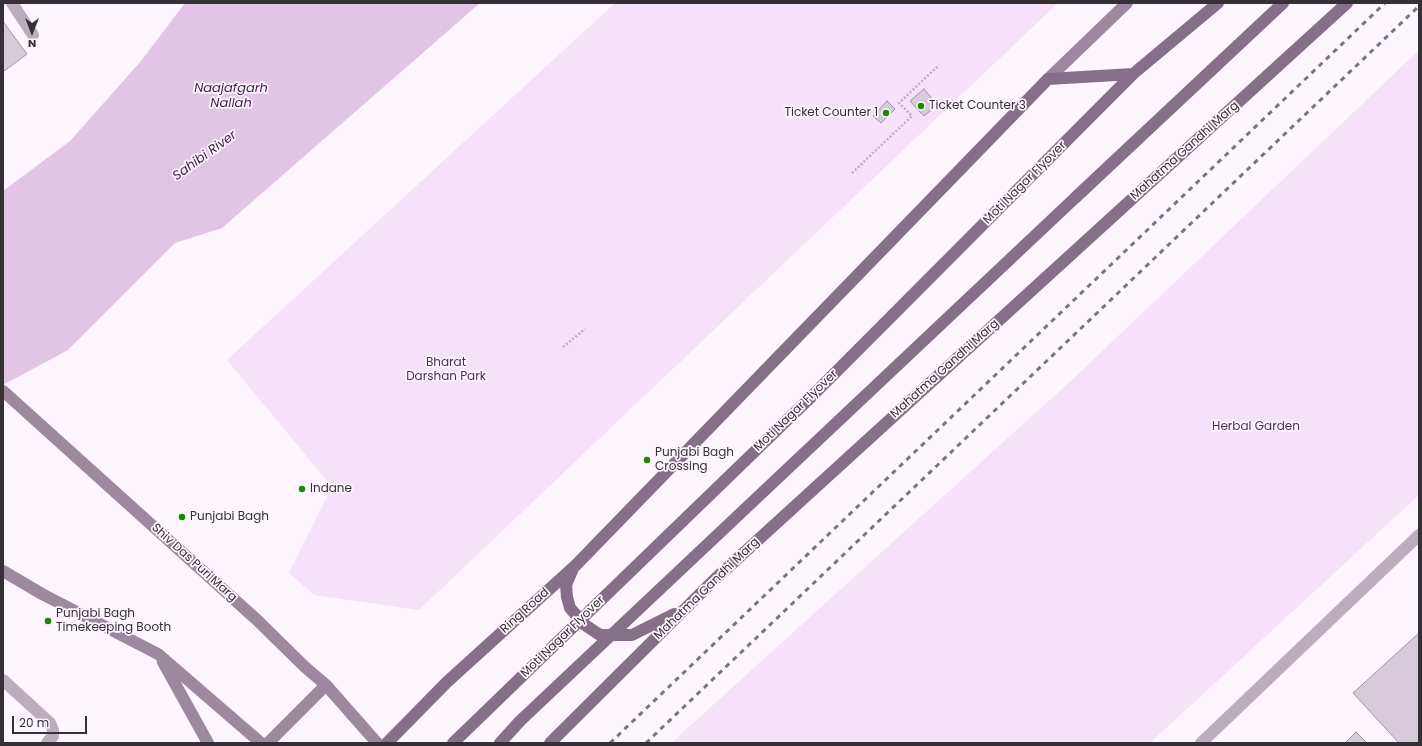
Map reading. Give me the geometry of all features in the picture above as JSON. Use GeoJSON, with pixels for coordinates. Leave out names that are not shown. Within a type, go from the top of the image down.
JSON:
{"type":"FeatureCollection","features":[{"type":"Feature","properties":{"kind":"main road"},"geometry":{"type":"LineString","coordinates":[[1048,79],[1127,3]]}},
{"type":"Feature","properties":{"kind":"main road"},"geometry":{"type":"LineString","coordinates":[[1048,79],[1133,74],[1218,3]]}},
{"type":"Feature","properties":{"kind":"main road"},"geometry":{"type":"LineString","coordinates":[[500,743],[520,721],[1283,3]]}},
{"type":"Feature","properties":{"kind":"main road","name":"Mahatma Gandhi Marg"},"geometry":{"type":"LineString","coordinates":[[550,743],[720,575],[1347,3]]}},
{"type":"Feature","properties":{"kind":"main road","name":"Moti Nagar Flyover"},"geometry":{"type":"LineString","coordinates":[[453,743],[809,399],[1133,74]]}},
{"type":"Feature","properties":{"kind":"main road","name":"Ring Road"},"geometry":{"type":"LineString","coordinates":[[387,743],[448,682],[576,564],[662,478],[1048,79]]}},
{"type":"Feature","properties":{"kind":"main road","name":"Shiv Das Puri Marg"},"geometry":{"type":"LineString","coordinates":[[3,391],[257,620],[304,667],[326,685],[377,743]]}},
{"type":"Feature","properties":{"kind":"main road"},"geometry":{"type":"LineString","coordinates":[[576,564],[566,585],[566,597],[570,608],[581,622],[600,635],[632,635],[684,609]]}},
{"type":"Feature","properties":{"kind":"main road"},"geometry":{"type":"LineString","coordinates":[[3,571],[42,594],[158,654],[261,743]]}},
{"type":"Feature","properties":{"kind":"main road"},"geometry":{"type":"LineString","coordinates":[[158,654],[208,743]]}},
{"type":"Feature","properties":{"kind":"main road"},"geometry":{"type":"LineString","coordinates":[[268,743],[326,685]]}},
{"type":"Feature","properties":{"kind":"street"},"geometry":{"type":"LineString","coordinates":[[12,3],[33,35]]}},
{"type":"Feature","properties":{"kind":"street"},"geometry":{"type":"LineString","coordinates":[[1201,743],[1419,535]]}},
{"type":"Feature","properties":{"kind":"street"},"geometry":{"type":"LineString","coordinates":[[3,680],[50,723],[53,730],[53,741]]}},
{"type":"Feature","properties":{"kind":"path"},"geometry":{"type":"LineString","coordinates":[[852,173],[912,116],[899,103],[939,65]]}},
{"type":"Feature","properties":{"kind":"path"},"geometry":{"type":"LineString","coordinates":[[563,347],[585,329]]}},
{"type":"Feature","properties":{"kind":"green space","name":"Bharat Darshan Park"},"geometry":{"type":"Polygon","coordinates":[[[615,3],[1058,3],[419,610],[314,595],[289,573],[332,487],[227,360],[615,3]]]}},
{"type":"Feature","properties":{"kind":"green space","name":"Herbal Garden"},"geometry":{"type":"Polygon","coordinates":[[[1419,50],[1419,495],[1150,743],[671,743],[1075,377],[1419,50]]]}},
{"type":"Feature","properties":{"kind":"water","name":"Naajafgarh Nallah"},"geometry":{"type":"Polygon","coordinates":[[[185,3],[480,3],[222,228],[175,243],[68,350],[3,385],[3,191],[70,141],[141,61],[185,3]]]}},
{"type":"Feature","properties":{"kind":"building"},"geometry":{"type":"Polygon","coordinates":[[[4,23],[27,54],[3,72],[3,24],[4,23]]]}},
{"type":"Feature","properties":{"kind":"building"},"geometry":{"type":"Polygon","coordinates":[[[924,89],[937,105],[924,116],[910,101],[924,89]]]}},
{"type":"Feature","properties":{"kind":"building"},"geometry":{"type":"Polygon","coordinates":[[[887,101],[895,109],[881,123],[873,116],[887,101]]]}},
{"type":"Feature","properties":{"kind":"building"},"geometry":{"type":"Polygon","coordinates":[[[1419,633],[1419,743],[1399,743],[1353,693],[1419,633]]]}},
{"type":"Feature","properties":{"kind":"building"},"geometry":{"type":"Polygon","coordinates":[[[1356,732],[1367,743],[1345,743],[1356,732]]]}},
{"type":"Feature","properties":{"kind":"railway"},"geometry":{"type":"LineString","coordinates":[[610,743],[1385,3]]}},
{"type":"Feature","properties":{"kind":"railway"},"geometry":{"type":"LineString","coordinates":[[646,743],[1419,6]]}},
{"type":"Feature","properties":{"kind":"place","name":"Ticket Counter 3"},"geometry":{"type":"Point","coordinates":[921,106]}},
{"type":"Feature","properties":{"kind":"place","name":"Ticket Counter 1"},"geometry":{"type":"Point","coordinates":[886,113]}},
{"type":"Feature","properties":{"kind":"place","name":"Punjabi Bagh Crossing"},"geometry":{"type":"Point","coordinates":[647,460]}},
{"type":"Feature","properties":{"kind":"place","name":"Indane"},"geometry":{"type":"Point","coordinates":[302,489]}},
{"type":"Feature","properties":{"kind":"place","name":"Punjabi Bagh"},"geometry":{"type":"Point","coordinates":[182,517]}},
{"type":"Feature","properties":{"kind":"place","name":"Punjabi Bagh Timekeeping Booth"},"geometry":{"type":"Point","coordinates":[48,621]}},
{"type":"Feature","properties":{"kind":"water label","name":"Sahibi River"},"geometry":{"type":"Point","coordinates":[205,156]}}]}
